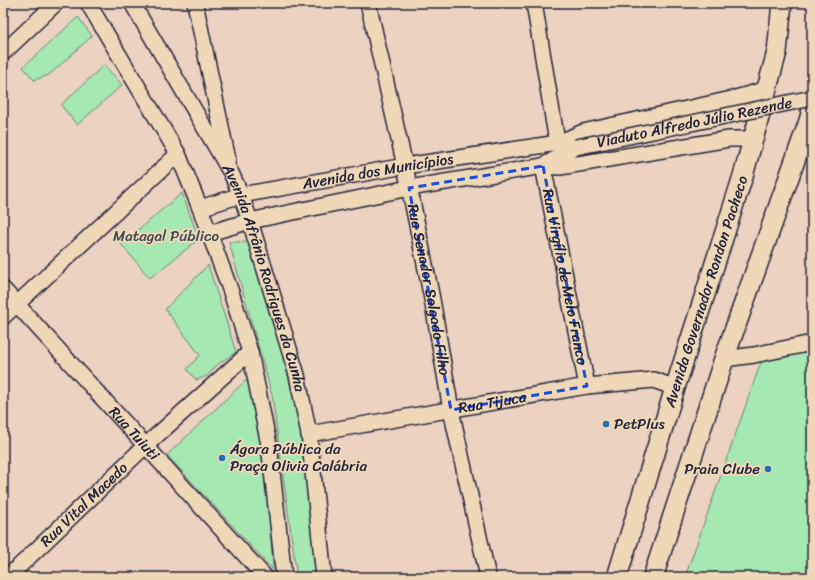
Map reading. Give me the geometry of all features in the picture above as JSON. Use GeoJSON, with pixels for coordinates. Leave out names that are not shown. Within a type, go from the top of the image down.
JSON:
{"type":"FeatureCollection","features":[{"type":"Feature","properties":{"kind":"main road","name":"Avenida Governador Rondon Pacheco"},"geometry":{"type":"LineString","coordinates":[[617,577],[754,139],[776,52],[782,3]]}},
{"type":"Feature","properties":{"kind":"main road"},"geometry":{"type":"LineString","coordinates":[[653,577],[724,359],[811,119]]}},
{"type":"Feature","properties":{"kind":"street"},"geometry":{"type":"LineString","coordinates":[[3,54],[56,3]]}},
{"type":"Feature","properties":{"kind":"street"},"geometry":{"type":"LineString","coordinates":[[88,3],[178,154],[231,292],[250,352],[269,444],[284,577]]}},
{"type":"Feature","properties":{"kind":"street","name":"Avenida Afrânio Rodrigues da Cunha"},"geometry":{"type":"LineString","coordinates":[[132,3],[230,173],[241,195],[250,221],[297,375],[309,434],[324,577]]}},
{"type":"Feature","properties":{"kind":"street"},"geometry":{"type":"LineString","coordinates":[[195,3],[230,173]]}},
{"type":"Feature","properties":{"kind":"street","name":"Rua Senador Salgado Filho"},"geometry":{"type":"LineString","coordinates":[[368,3],[410,188],[432,299],[451,410],[488,577]]}},
{"type":"Feature","properties":{"kind":"street"},"geometry":{"type":"LineString","coordinates":[[534,3],[558,143]]}},
{"type":"Feature","properties":{"kind":"street","name":"Avenida dos Municípios"},"geometry":{"type":"LineString","coordinates":[[200,208],[241,195],[405,166],[558,143],[583,132],[686,110],[767,89]]}},
{"type":"Feature","properties":{"kind":"street","name":"Viaduto Alfredo Júlio Rezende"},"geometry":{"type":"LineString","coordinates":[[576,146],[812,98]]}},
{"type":"Feature","properties":{"kind":"street"},"geometry":{"type":"LineString","coordinates":[[686,110],[703,114],[710,124],[709,135],[695,145]]}},
{"type":"Feature","properties":{"kind":"street","name":"Avenida dos Municípios"},"geometry":{"type":"LineString","coordinates":[[209,233],[250,221],[410,188],[543,166],[560,167],[729,139],[754,139]]}},
{"type":"Feature","properties":{"kind":"street","name":"Avenida dos Municípios"},"geometry":{"type":"LineString","coordinates":[[558,143],[576,146]]}},
{"type":"Feature","properties":{"kind":"street","name":"Avenida dos Municípios"},"geometry":{"type":"LineString","coordinates":[[543,166],[576,146]]}},
{"type":"Feature","properties":{"kind":"street"},"geometry":{"type":"LineString","coordinates":[[3,317],[178,154]]}},
{"type":"Feature","properties":{"kind":"street","name":"Rua Virgílio de Melo Franco"},"geometry":{"type":"LineString","coordinates":[[543,166],[587,386]]}},
{"type":"Feature","properties":{"kind":"street","name":"Rua Tuiuti"},"geometry":{"type":"LineString","coordinates":[[3,289],[263,576]]}},
{"type":"Feature","properties":{"kind":"street"},"geometry":{"type":"LineString","coordinates":[[724,359],[754,355],[812,343]]}},
{"type":"Feature","properties":{"kind":"street","name":"Rua Vital Macedo"},"geometry":{"type":"LineString","coordinates":[[8,577],[145,446],[250,352]]}},
{"type":"Feature","properties":{"kind":"street","name":"Rua Tijuca"},"geometry":{"type":"LineString","coordinates":[[309,434],[587,386],[654,380],[675,388]]}},
{"type":"Feature","properties":{"kind":"highlighted area"},"geometry":{"type":"Polygon","coordinates":[[[543,166],[587,386],[451,410],[409,188],[543,166]]]}},
{"type":"Feature","properties":{"kind":"green space"},"geometry":{"type":"Polygon","coordinates":[[[78,17],[92,36],[49,75],[34,80],[23,67],[78,17]]]}},
{"type":"Feature","properties":{"kind":"green space"},"geometry":{"type":"Polygon","coordinates":[[[104,65],[122,85],[77,125],[61,105],[104,65]]]}},
{"type":"Feature","properties":{"kind":"green space","name":"Matagal Público"},"geometry":{"type":"Polygon","coordinates":[[[182,193],[199,239],[150,278],[121,244],[182,193]]]}},
{"type":"Feature","properties":{"kind":"green space"},"geometry":{"type":"Polygon","coordinates":[[[229,242],[248,242],[275,321],[298,418],[319,577],[297,577],[272,395],[229,242]]]}},
{"type":"Feature","properties":{"kind":"green space"},"geometry":{"type":"Polygon","coordinates":[[[208,265],[236,352],[218,364],[207,376],[196,380],[187,369],[200,355],[165,309],[208,265]]]}},
{"type":"Feature","properties":{"kind":"green space","name":"Praia Clube"},"geometry":{"type":"Polygon","coordinates":[[[812,351],[812,577],[685,577],[761,362],[812,351]]]}},
{"type":"Feature","properties":{"kind":"green space"},"geometry":{"type":"Polygon","coordinates":[[[245,381],[250,382],[266,465],[273,570],[167,455],[245,381]]]}},
{"type":"Feature","properties":{"kind":"place","name":"PetPlus"},"geometry":{"type":"Point","coordinates":[606,424]}},
{"type":"Feature","properties":{"kind":"place","name":"Ágora Pública da Praça Olivia Calábria"},"geometry":{"type":"Point","coordinates":[222,458]}},
{"type":"Feature","properties":{"kind":"place","name":"Praia Clube"},"geometry":{"type":"Point","coordinates":[768,469]}}]}
